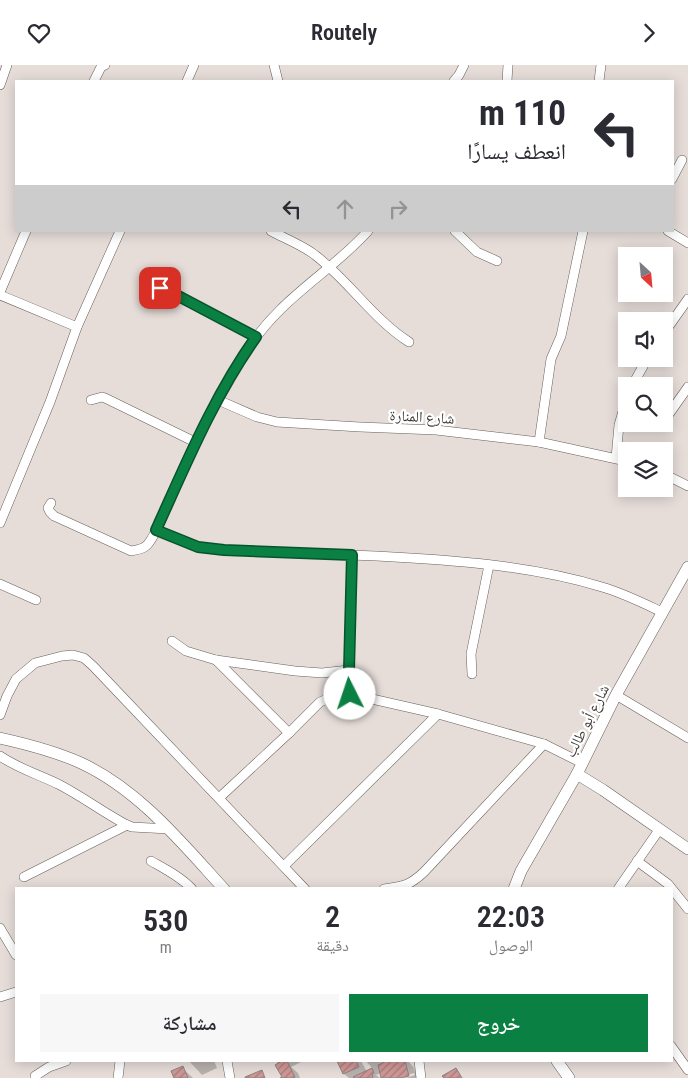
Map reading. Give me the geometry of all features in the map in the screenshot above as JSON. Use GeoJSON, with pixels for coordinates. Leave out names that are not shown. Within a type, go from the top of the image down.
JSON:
{"type":"FeatureCollection","features":[{"type":"Feature","properties":{"kind":"street"},"geometry":{"type":"LineString","coordinates":[[0,85],[7,65]]}},
{"type":"Feature","properties":{"kind":"street"},"geometry":{"type":"LineString","coordinates":[[94,80],[101,67],[105,65]]}},
{"type":"Feature","properties":{"kind":"street"},"geometry":{"type":"LineString","coordinates":[[187,80],[194,65]]}},
{"type":"Feature","properties":{"kind":"street"},"geometry":{"type":"LineString","coordinates":[[274,65],[278,80]]}},
{"type":"Feature","properties":{"kind":"street"},"geometry":{"type":"LineString","coordinates":[[455,80],[464,65]]}},
{"type":"Feature","properties":{"kind":"street"},"geometry":{"type":"LineString","coordinates":[[507,80],[508,65]]}},
{"type":"Feature","properties":{"kind":"street"},"geometry":{"type":"LineString","coordinates":[[599,80],[601,65]]}},
{"type":"Feature","properties":{"kind":"street"},"geometry":{"type":"LineString","coordinates":[[674,175],[682,161]]}},
{"type":"Feature","properties":{"kind":"street"},"geometry":{"type":"LineString","coordinates":[[26,232],[0,293],[77,327]]}},
{"type":"Feature","properties":{"kind":"street"},"geometry":{"type":"LineString","coordinates":[[0,523],[47,411],[77,327],[120,232]]}},
{"type":"Feature","properties":{"kind":"street"},"geometry":{"type":"LineString","coordinates":[[272,232],[314,253],[394,333],[409,342]]}},
{"type":"Feature","properties":{"kind":"street"},"geometry":{"type":"LineString","coordinates":[[51,503],[48,508],[54,516],[131,551],[139,550],[147,545],[156,530],[195,442],[240,359],[256,337],[281,309],[345,254],[367,232]]}},
{"type":"Feature","properties":{"kind":"street"},"geometry":{"type":"LineString","coordinates":[[456,232],[478,252],[497,261]]}},
{"type":"Feature","properties":{"kind":"street"},"geometry":{"type":"LineString","coordinates":[[539,442],[551,359],[562,336],[583,232]]}},
{"type":"Feature","properties":{"kind":"street"},"geometry":{"type":"LineString","coordinates":[[670,232],[688,243]]}},
{"type":"Feature","properties":{"kind":"street"},"geometry":{"type":"LineString","coordinates":[[149,291],[160,288],[167,290],[256,337]]}},
{"type":"Feature","properties":{"kind":"street"},"geometry":{"type":"LineString","coordinates":[[673,320],[688,299]]}},
{"type":"Feature","properties":{"kind":"street"},"geometry":{"type":"LineString","coordinates":[[673,408],[688,387]]}},
{"type":"Feature","properties":{"kind":"street"},"geometry":{"type":"LineString","coordinates":[[91,401],[102,397],[109,399],[195,442]]}},
{"type":"Feature","properties":{"kind":"street","name":"شارع المنارة"},"geometry":{"type":"LineString","coordinates":[[218,400],[257,417],[277,423],[436,430],[539,442],[616,458]]}},
{"type":"Feature","properties":{"kind":"street"},"geometry":{"type":"LineString","coordinates":[[616,458],[618,432]]}},
{"type":"Feature","properties":{"kind":"street"},"geometry":{"type":"LineString","coordinates":[[673,478],[688,486]]}},
{"type":"Feature","properties":{"kind":"street"},"geometry":{"type":"LineString","coordinates":[[156,530],[198,547],[224,550],[434,559],[548,574],[602,587],[662,612]]}},
{"type":"Feature","properties":{"kind":"street"},"geometry":{"type":"LineString","coordinates":[[350,694],[352,555]]}},
{"type":"Feature","properties":{"kind":"street"},"geometry":{"type":"LineString","coordinates":[[472,674],[471,654],[488,565]]}},
{"type":"Feature","properties":{"kind":"street","name":"شارع أبو طالب"},"geometry":{"type":"LineString","coordinates":[[515,887],[521,871],[577,774],[616,695],[688,567]]}},
{"type":"Feature","properties":{"kind":"street"},"geometry":{"type":"LineString","coordinates":[[0,584],[36,600]]}},
{"type":"Feature","properties":{"kind":"street"},"geometry":{"type":"LineString","coordinates":[[172,641],[186,651],[216,660],[295,671],[322,673],[349,670]]}},
{"type":"Feature","properties":{"kind":"street"},"geometry":{"type":"LineString","coordinates":[[0,715],[6,696],[16,679],[34,663],[62,656],[73,655],[84,658],[93,665],[303,887]]}},
{"type":"Feature","properties":{"kind":"street"},"geometry":{"type":"LineString","coordinates":[[216,660],[289,733]]}},
{"type":"Feature","properties":{"kind":"street"},"geometry":{"type":"LineString","coordinates":[[219,798],[320,702],[339,694],[350,694],[438,714],[544,744],[582,763]]}},
{"type":"Feature","properties":{"kind":"street"},"geometry":{"type":"LineString","coordinates":[[616,695],[688,738]]}},
{"type":"Feature","properties":{"kind":"street"},"geometry":{"type":"LineString","coordinates":[[284,866],[438,714]]}},
{"type":"Feature","properties":{"kind":"street"},"geometry":{"type":"LineString","coordinates":[[0,738],[36,746],[80,762],[110,779],[148,809],[169,829],[222,887]]}},
{"type":"Feature","properties":{"kind":"street"},"geometry":{"type":"LineString","coordinates":[[397,887],[414,882],[544,744]]}},
{"type":"Feature","properties":{"kind":"street"},"geometry":{"type":"LineString","coordinates":[[0,757],[21,769],[61,785],[127,825],[132,827],[169,829]]}},
{"type":"Feature","properties":{"kind":"street"},"geometry":{"type":"LineString","coordinates":[[577,774],[688,849]]}},
{"type":"Feature","properties":{"kind":"street"},"geometry":{"type":"LineString","coordinates":[[24,877],[127,825]]}},
{"type":"Feature","properties":{"kind":"street"},"geometry":{"type":"LineString","coordinates":[[619,887],[660,830]]}},
{"type":"Feature","properties":{"kind":"street"},"geometry":{"type":"LineString","coordinates":[[150,861],[190,887]]}},
{"type":"Feature","properties":{"kind":"street"},"geometry":{"type":"LineString","coordinates":[[637,861],[670,887]]}},
{"type":"Feature","properties":{"kind":"street"},"geometry":{"type":"LineString","coordinates":[[508,887],[521,871]]}},
{"type":"Feature","properties":{"kind":"street"},"geometry":{"type":"LineString","coordinates":[[673,890],[688,909]]}},
{"type":"Feature","properties":{"kind":"street"},"geometry":{"type":"LineString","coordinates":[[0,928],[15,953]]}},
{"type":"Feature","properties":{"kind":"street"},"geometry":{"type":"LineString","coordinates":[[0,997],[15,992]]}},
{"type":"Feature","properties":{"kind":"street"},"geometry":{"type":"LineString","coordinates":[[673,1049],[688,1070]]}},
{"type":"Feature","properties":{"kind":"street"},"geometry":{"type":"LineString","coordinates":[[34,1077],[49,1067],[63,1062]]}},
{"type":"Feature","properties":{"kind":"street"},"geometry":{"type":"LineString","coordinates":[[118,1078],[120,1062]]}},
{"type":"Feature","properties":{"kind":"street"},"geometry":{"type":"LineString","coordinates":[[227,1062],[230,1078]]}},
{"type":"Feature","properties":{"kind":"street"},"geometry":{"type":"LineString","coordinates":[[419,1062],[421,1078]]}},
{"type":"Feature","properties":{"kind":"street"},"geometry":{"type":"LineString","coordinates":[[559,1062],[569,1078]]}},
{"type":"Feature","properties":{"kind":"building"},"geometry":{"type":"Polygon","coordinates":[[[280,1062],[288,1062],[295,1077],[280,1078],[282,1077],[275,1065],[280,1062]]]}},
{"type":"Feature","properties":{"kind":"building"},"geometry":{"type":"Polygon","coordinates":[[[337,1062],[356,1062],[359,1067],[343,1074],[337,1062]]]}},
{"type":"Feature","properties":{"kind":"building"},"geometry":{"type":"Polygon","coordinates":[[[405,1062],[409,1076],[381,1078],[378,1065],[405,1062]]]}},
{"type":"Feature","properties":{"kind":"building"},"geometry":{"type":"Polygon","coordinates":[[[183,1066],[188,1078],[174,1078],[171,1071],[183,1066]]]}},
{"type":"Feature","properties":{"kind":"building"},"geometry":{"type":"Polygon","coordinates":[[[372,1068],[373,1078],[353,1077],[372,1068]]]}},
{"type":"Feature","properties":{"kind":"building"},"geometry":{"type":"Polygon","coordinates":[[[456,1068],[462,1078],[444,1078],[442,1076],[456,1068]]]}},
{"type":"Feature","properties":{"kind":"building"},"geometry":{"type":"Polygon","coordinates":[[[262,1070],[265,1078],[245,1078],[245,1077],[262,1070]]]}},
{"type":"Feature","properties":{"kind":"route"},"geometry":{"type":"LineString","coordinates":[[160,288],[256,337],[227,381],[195,442],[156,530],[198,547],[224,550],[352,555],[350,694]]}}]}
